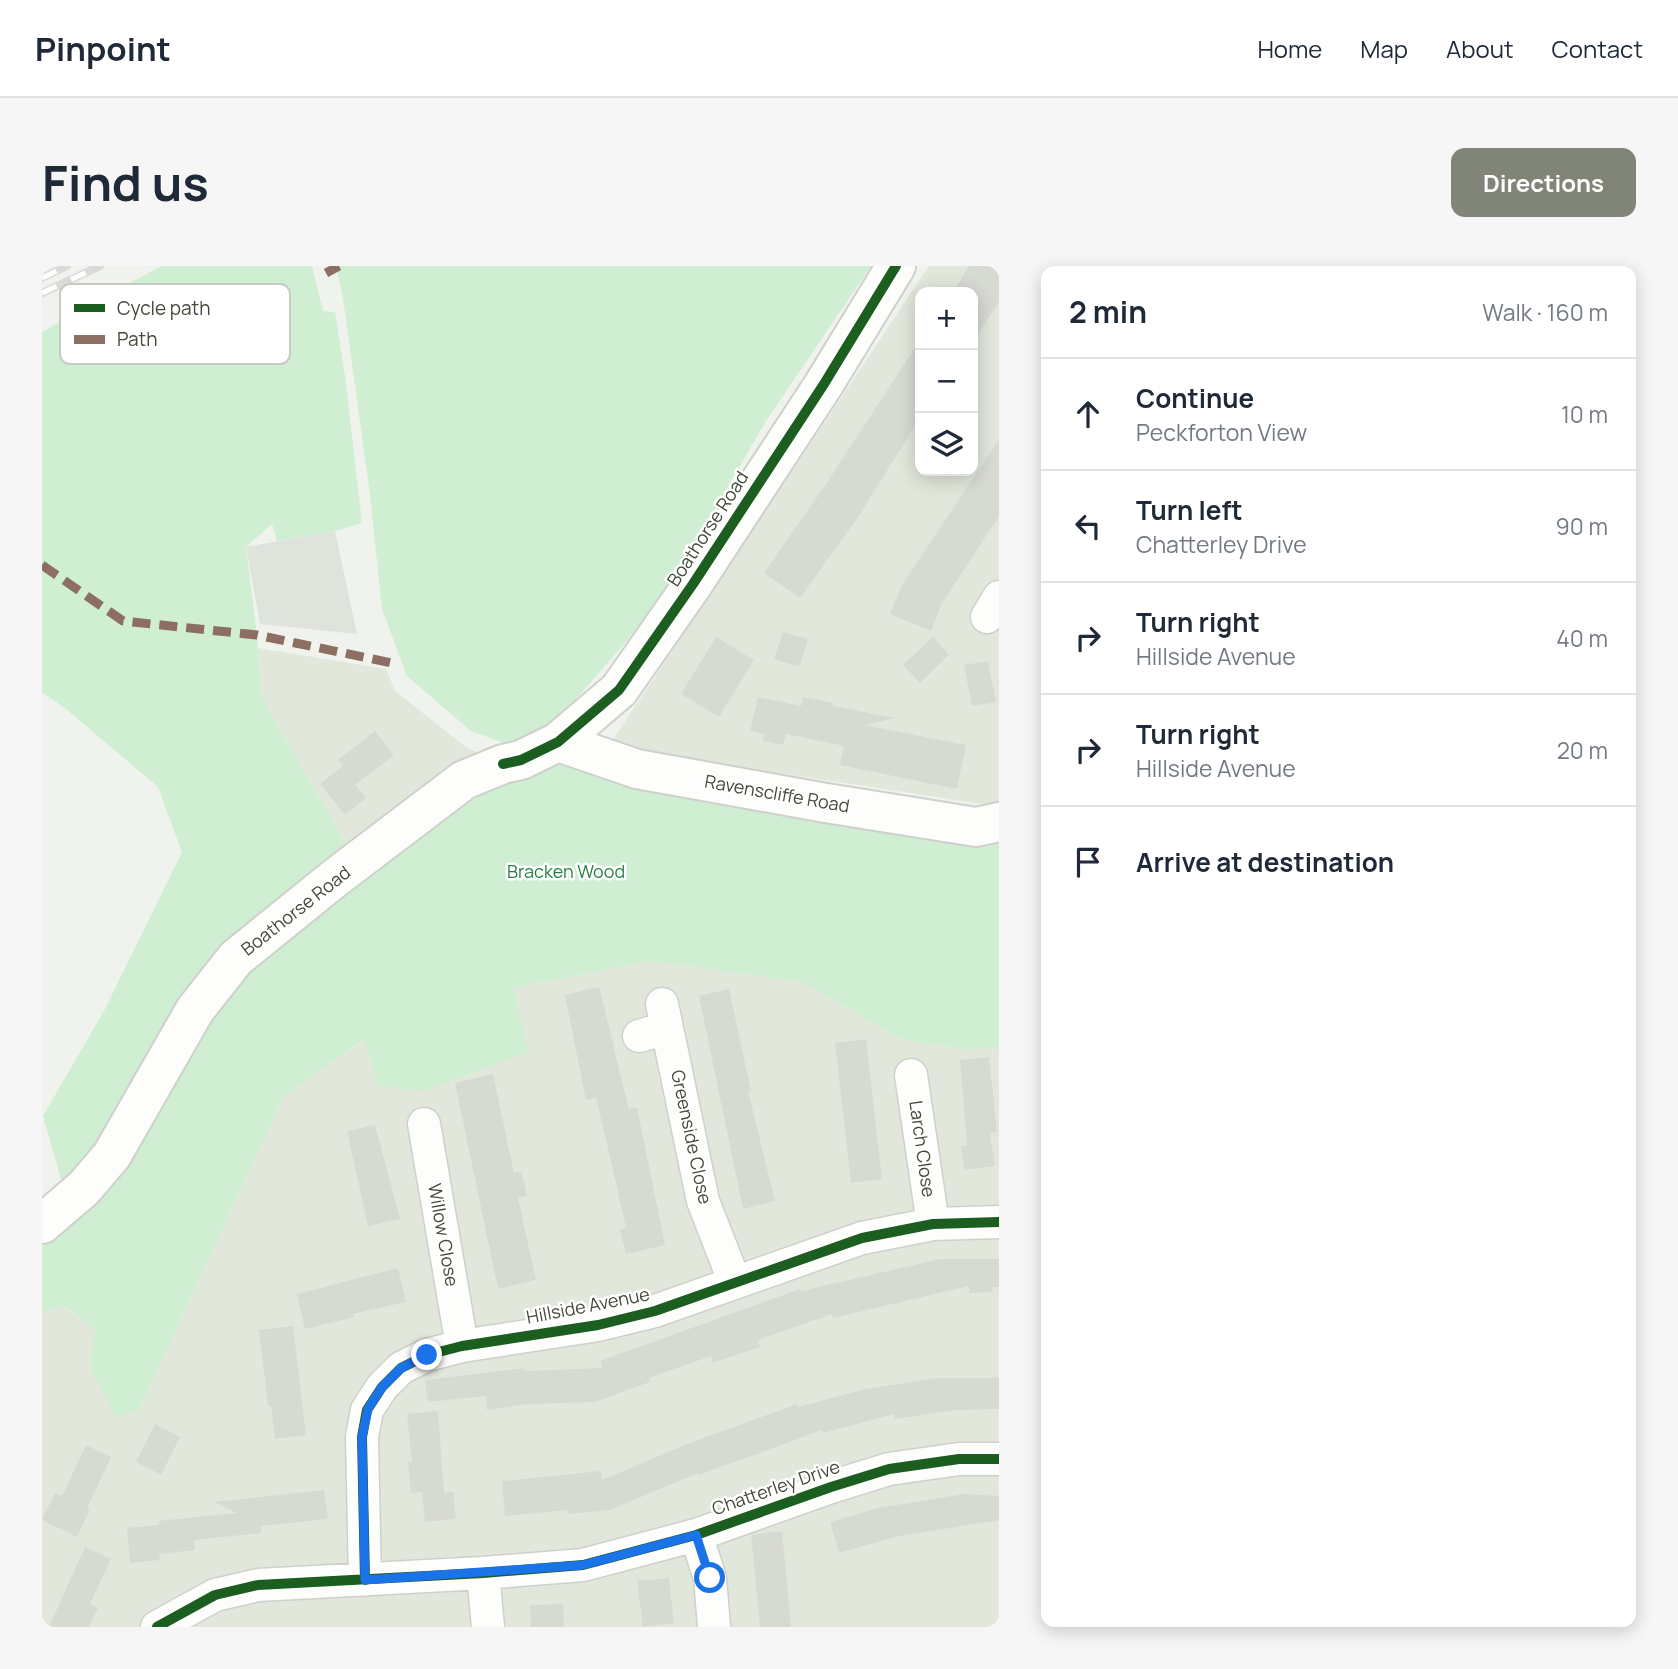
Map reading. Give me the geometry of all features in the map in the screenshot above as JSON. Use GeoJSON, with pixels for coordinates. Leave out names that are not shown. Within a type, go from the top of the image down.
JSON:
{"type":"FeatureCollection","features":[{"type":"Feature","properties":{"kind":"street","name":"Boathorse Road"},"geometry":{"type":"LineString","coordinates":[[46,1221],[84,1188],[112,1155],[195,1010],[236,958],[335,878],[464,780],[503,764],[521,760],[558,742],[619,691],[694,584],[824,384],[896,266]]}},
{"type":"Feature","properties":{"kind":"street","name":"Ravenscliffe Road"},"geometry":{"type":"LineString","coordinates":[[558,742],[636,769],[976,827],[999,821]]}},
{"type":"Feature","properties":{"kind":"street","name":"Greenside Close"},"geometry":{"type":"LineString","coordinates":[[656,1022],[703,1201],[735,1283]]}},
{"type":"Feature","properties":{"kind":"street","name":"Larch Close"},"geometry":{"type":"LineString","coordinates":[[911,1075],[933,1224]]}},
{"type":"Feature","properties":{"kind":"street","name":"Willow Close"},"geometry":{"type":"LineString","coordinates":[[424,1124],[462,1346]]}},
{"type":"Feature","properties":{"kind":"street","name":"Hillside Avenue"},"geometry":{"type":"LineString","coordinates":[[365,1580],[362,1437],[368,1409],[382,1387],[401,1368],[427,1355],[462,1346],[598,1325],[655,1311],[862,1238],[933,1224],[999,1222]]}},
{"type":"Feature","properties":{"kind":"street","name":"Chatterley Drive"},"geometry":{"type":"LineString","coordinates":[[157,1627],[215,1595],[258,1585],[583,1565],[696,1535],[831,1486],[889,1469],[959,1460],[999,1459]]}},
{"type":"Feature","properties":{"kind":"street"},"geometry":{"type":"LineString","coordinates":[[696,1535],[710,1578],[714,1627]]}},
{"type":"Feature","properties":{"kind":"street"},"geometry":{"type":"LineString","coordinates":[[483,1573],[488,1627]]}},
{"type":"Feature","properties":{"kind":"shaded area"},"geometry":{"type":"Polygon","coordinates":[[[929,266],[999,266],[999,802],[983,804],[608,747],[929,266]]]}},
{"type":"Feature","properties":{"kind":"shaded area"},"geometry":{"type":"Polygon","coordinates":[[[335,531],[357,634],[260,624],[246,547],[335,531]]]}},
{"type":"Feature","properties":{"kind":"shaded area"},"geometry":{"type":"Polygon","coordinates":[[[258,648],[386,669],[395,691],[467,748],[486,756],[351,852],[261,696],[258,648]]]}},
{"type":"Feature","properties":{"kind":"shaded area"},"geometry":{"type":"Polygon","coordinates":[[[651,961],[802,982],[901,1039],[960,1049],[999,1048],[999,1627],[42,1627],[42,1313],[62,1305],[95,1329],[91,1368],[117,1417],[139,1410],[284,1096],[365,1040],[514,988],[651,961]]]}},
{"type":"Feature","properties":{"kind":"green space"},"geometry":{"type":"Polygon","coordinates":[[[161,266],[312,266],[323,311],[335,312],[362,523],[335,531],[277,541],[272,524],[246,547],[257,635],[261,696],[351,852],[228,951],[103,1147],[62,1182],[43,1116],[105,1009],[182,852],[158,787],[42,692],[42,332],[60,322],[60,364],[290,364],[290,284],[129,284],[161,266]]]}},
{"type":"Feature","properties":{"kind":"green space"},"geometry":{"type":"Polygon","coordinates":[[[336,266],[871,266],[766,421],[662,600],[530,752],[471,731],[407,676],[382,609],[370,495],[343,298],[336,266]]]}},
{"type":"Feature","properties":{"kind":"green space","name":"Bracken Wood"},"geometry":{"type":"Polygon","coordinates":[[[556,765],[999,830],[999,1048],[960,1049],[901,1039],[802,982],[651,961],[514,988],[528,1052],[424,1091],[379,1086],[364,1040],[284,1096],[139,1410],[117,1418],[90,1368],[95,1329],[63,1305],[42,1313],[42,1247],[93,1202],[222,991],[475,790],[556,765]]]}},
{"type":"Feature","properties":{"kind":"building"},"geometry":{"type":"Polygon","coordinates":[[[969,266],[999,266],[999,302],[978,334],[978,287],[956,287],[969,266]]]}},
{"type":"Feature","properties":{"kind":"building"},"geometry":{"type":"Polygon","coordinates":[[[915,348],[915,426],[858,517],[800,598],[764,573],[915,348]]]}},
{"type":"Feature","properties":{"kind":"building"},"geometry":{"type":"Polygon","coordinates":[[[999,439],[999,516],[941,605],[931,631],[890,614],[901,587],[974,476],[978,476],[978,471],[999,439]]]}},
{"type":"Feature","properties":{"kind":"building"},"geometry":{"type":"Polygon","coordinates":[[[783,632],[808,639],[799,667],[774,659],[783,632]]]}},
{"type":"Feature","properties":{"kind":"building"},"geometry":{"type":"Polygon","coordinates":[[[716,637],[754,660],[719,717],[681,694],[716,637]]]}},
{"type":"Feature","properties":{"kind":"building"},"geometry":{"type":"Polygon","coordinates":[[[933,637],[949,655],[920,683],[903,665],[933,637]]]}},
{"type":"Feature","properties":{"kind":"building"},"geometry":{"type":"Polygon","coordinates":[[[988,661],[996,702],[972,706],[964,665],[988,661]]]}},
{"type":"Feature","properties":{"kind":"building"},"geometry":{"type":"Polygon","coordinates":[[[758,697],[801,706],[803,697],[833,703],[833,706],[895,718],[864,725],[966,745],[957,789],[840,765],[844,746],[786,734],[783,745],[763,741],[764,734],[750,731],[758,697]]]}},
{"type":"Feature","properties":{"kind":"building"},"geometry":{"type":"Polygon","coordinates":[[[375,731],[394,755],[355,785],[366,798],[345,815],[320,784],[343,766],[338,760],[375,731]]]}},
{"type":"Feature","properties":{"kind":"building"},"geometry":{"type":"Polygon","coordinates":[[[599,987],[629,1109],[637,1107],[665,1245],[626,1254],[620,1230],[626,1228],[611,1161],[596,1098],[586,1100],[565,995],[599,987]]]}},
{"type":"Feature","properties":{"kind":"building"},"geometry":{"type":"Polygon","coordinates":[[[729,989],[751,1091],[748,1091],[775,1201],[743,1209],[699,996],[729,989]]]}},
{"type":"Feature","properties":{"kind":"building"},"geometry":{"type":"Polygon","coordinates":[[[866,1039],[882,1179],[851,1183],[835,1043],[866,1039]]]}},
{"type":"Feature","properties":{"kind":"building"},"geometry":{"type":"Polygon","coordinates":[[[989,1057],[997,1132],[990,1133],[995,1166],[964,1170],[961,1146],[967,1146],[960,1060],[989,1057]]]}},
{"type":"Feature","properties":{"kind":"building"},"geometry":{"type":"Polygon","coordinates":[[[493,1074],[514,1173],[521,1171],[527,1196],[518,1198],[536,1280],[498,1289],[455,1083],[493,1074]]]}},
{"type":"Feature","properties":{"kind":"building"},"geometry":{"type":"Polygon","coordinates":[[[375,1125],[400,1219],[368,1226],[347,1131],[375,1125]]]}},
{"type":"Feature","properties":{"kind":"building"},"geometry":{"type":"Polygon","coordinates":[[[940,1259],[999,1259],[999,1287],[992,1287],[993,1292],[969,1293],[969,1286],[833,1318],[832,1314],[758,1340],[760,1347],[713,1363],[711,1356],[649,1378],[650,1382],[595,1402],[528,1404],[487,1410],[486,1396],[428,1402],[425,1380],[524,1368],[524,1371],[602,1368],[600,1361],[800,1289],[801,1291],[940,1259]]]}},
{"type":"Feature","properties":{"kind":"building"},"geometry":{"type":"Polygon","coordinates":[[[398,1268],[406,1302],[305,1329],[297,1294],[398,1268]]]}},
{"type":"Feature","properties":{"kind":"building"},"geometry":{"type":"Polygon","coordinates":[[[293,1326],[306,1435],[275,1439],[271,1406],[268,1406],[259,1330],[293,1326]]]}},
{"type":"Feature","properties":{"kind":"building"},"geometry":{"type":"Polygon","coordinates":[[[939,1378],[999,1378],[999,1409],[956,1410],[895,1419],[894,1414],[823,1433],[822,1430],[699,1475],[698,1473],[610,1510],[568,1514],[567,1510],[505,1516],[502,1481],[601,1471],[602,1480],[687,1444],[797,1404],[798,1407],[865,1389],[939,1378]]]}},
{"type":"Feature","properties":{"kind":"building"},"geometry":{"type":"Polygon","coordinates":[[[438,1411],[444,1493],[453,1492],[456,1519],[425,1522],[422,1492],[411,1493],[408,1462],[412,1462],[407,1414],[438,1411]]]}},
{"type":"Feature","properties":{"kind":"building"},"geometry":{"type":"Polygon","coordinates":[[[155,1424],[180,1437],[161,1475],[136,1462],[155,1424]]]}},
{"type":"Feature","properties":{"kind":"building"},"geometry":{"type":"Polygon","coordinates":[[[86,1445],[111,1457],[87,1508],[90,1509],[77,1537],[42,1520],[55,1493],[62,1496],[86,1445]]]}},
{"type":"Feature","properties":{"kind":"building"},"geometry":{"type":"Polygon","coordinates":[[[324,1490],[328,1519],[261,1526],[261,1533],[194,1540],[195,1550],[159,1554],[160,1560],[130,1563],[127,1528],[159,1525],[158,1521],[237,1513],[214,1502],[324,1490]]]}},
{"type":"Feature","properties":{"kind":"building"},"geometry":{"type":"Polygon","coordinates":[[[964,1494],[999,1496],[999,1520],[895,1537],[839,1553],[830,1522],[878,1508],[964,1494]]]}},
{"type":"Feature","properties":{"kind":"building"},"geometry":{"type":"Polygon","coordinates":[[[782,1531],[791,1627],[760,1627],[751,1535],[782,1531]]]}},
{"type":"Feature","properties":{"kind":"building"},"geometry":{"type":"Polygon","coordinates":[[[85,1547],[111,1559],[90,1604],[98,1608],[89,1627],[49,1627],[85,1547]]]}},
{"type":"Feature","properties":{"kind":"building"},"geometry":{"type":"Polygon","coordinates":[[[669,1578],[674,1623],[643,1627],[637,1581],[669,1578]]]}},
{"type":"Feature","properties":{"kind":"building"},"geometry":{"type":"Polygon","coordinates":[[[563,1604],[564,1627],[531,1627],[530,1605],[563,1604]]]}},
{"type":"Feature","properties":{"kind":"railway"},"geometry":{"type":"LineString","coordinates":[[42,278],[67,266]]}},
{"type":"Feature","properties":{"kind":"railway"},"geometry":{"type":"LineString","coordinates":[[61,284],[100,266]]}},
{"type":"Feature","properties":{"kind":"railway"},"geometry":{"type":"LineString","coordinates":[[42,293],[60,285]]}},
{"type":"Feature","properties":{"kind":"marked path"},"geometry":{"type":"LineString","coordinates":[[326,273],[339,266]]}},
{"type":"Feature","properties":{"kind":"marked path"},"geometry":{"type":"LineString","coordinates":[[42,565],[123,621],[257,635],[392,663]]}},
{"type":"Feature","properties":{"kind":"cycle path"},"geometry":{"type":"LineString","coordinates":[[503,764],[521,760],[558,742],[619,690],[693,584],[824,384],[896,266]]}},
{"type":"Feature","properties":{"kind":"cycle path"},"geometry":{"type":"LineString","coordinates":[[365,1580],[362,1437],[367,1410],[382,1387],[401,1368],[427,1355],[462,1346],[598,1325],[655,1311],[862,1238],[933,1224],[999,1222]]}},
{"type":"Feature","properties":{"kind":"cycle path"},"geometry":{"type":"LineString","coordinates":[[157,1627],[215,1595],[258,1585],[583,1565],[696,1535],[889,1469],[959,1459],[999,1459]]}},
{"type":"Feature","properties":{"kind":"route"},"geometry":{"type":"LineString","coordinates":[[427,1355],[401,1368],[382,1387],[368,1409],[362,1437],[365,1580],[583,1565],[696,1535],[710,1578]]}}]}
